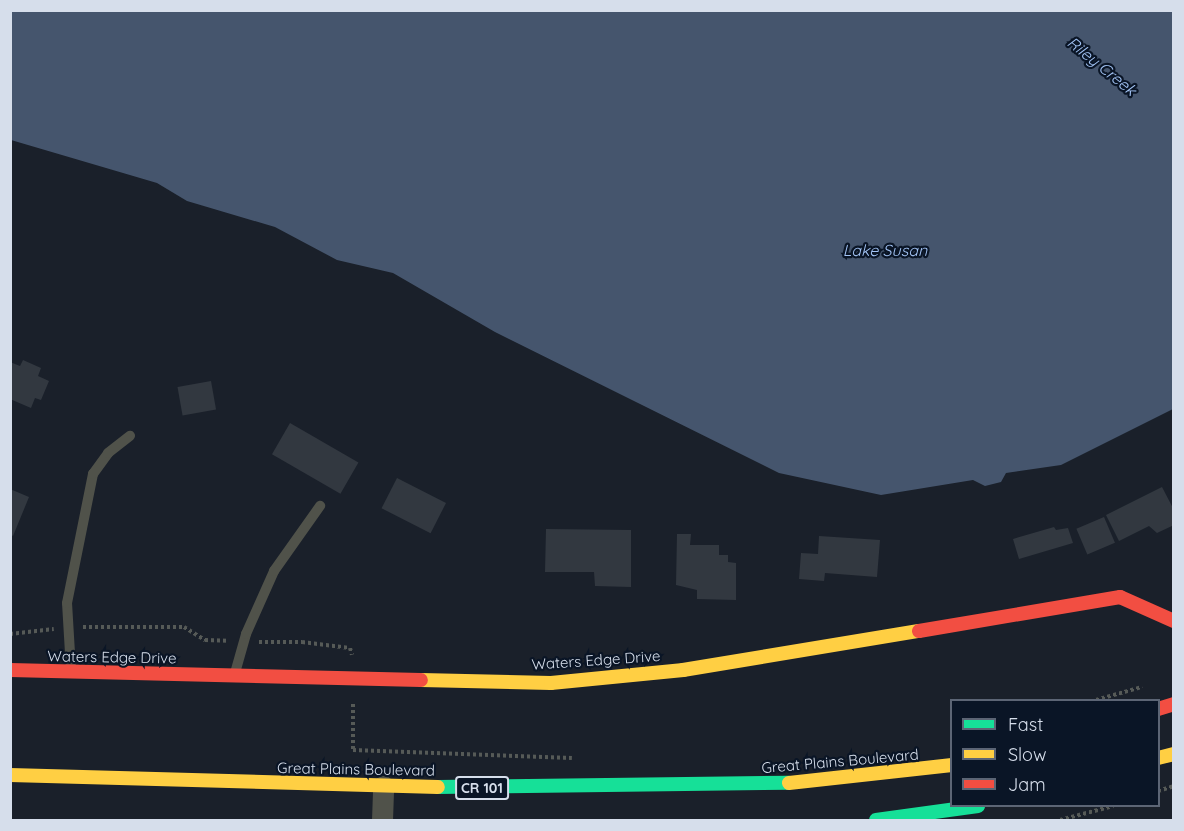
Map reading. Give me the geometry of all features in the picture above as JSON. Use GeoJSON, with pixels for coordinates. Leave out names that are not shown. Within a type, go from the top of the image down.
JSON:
{"type":"FeatureCollection","features":[{"type":"Feature","properties":{"kind":"street","name":"Waters Edge Drive"},"geometry":{"type":"LineString","coordinates":[[10,670],[551,682],[683,670],[1120,597],[1173,621]]}},
{"type":"Feature","properties":{"kind":"street","name":"Great Plains Boulevard"},"geometry":{"type":"LineString","coordinates":[[10,775],[383,786],[781,784],[950,765]]}},
{"type":"Feature","properties":{"kind":"street"},"geometry":{"type":"LineString","coordinates":[[382,820],[383,786]]}},
{"type":"Feature","properties":{"kind":"street"},"geometry":{"type":"LineString","coordinates":[[876,820],[971,807]]}},
{"type":"Feature","properties":{"kind":"lane"},"geometry":{"type":"LineString","coordinates":[[71,673],[67,603],[93,474],[108,453],[130,436]]}},
{"type":"Feature","properties":{"kind":"lane"},"geometry":{"type":"LineString","coordinates":[[234,676],[246,634],[274,571],[320,506]]}},
{"type":"Feature","properties":{"kind":"path"},"geometry":{"type":"LineString","coordinates":[[1100,699],[1149,685]]}},
{"type":"Feature","properties":{"kind":"path"},"geometry":{"type":"LineString","coordinates":[[1060,820],[1109,807]]}},
{"type":"Feature","properties":{"kind":"water","name":"Lake Susan"},"geometry":{"type":"Polygon","coordinates":[[[10,11],[1173,11],[1173,409],[1061,465],[1006,473],[1001,482],[985,486],[973,480],[881,495],[779,473],[495,332],[393,273],[337,260],[275,227],[187,201],[157,183],[11,140],[10,11]]]}},
{"type":"Feature","properties":{"kind":"building"},"geometry":{"type":"Polygon","coordinates":[[[23,360],[41,368],[38,376],[49,381],[41,400],[35,398],[31,408],[10,399],[10,362],[20,366],[23,360]]]}},
{"type":"Feature","properties":{"kind":"building"},"geometry":{"type":"Polygon","coordinates":[[[211,381],[216,410],[183,415],[178,387],[211,381]]]}},
{"type":"Feature","properties":{"kind":"building"},"geometry":{"type":"Polygon","coordinates":[[[290,423],[358,462],[340,494],[272,454],[290,423]]]}},
{"type":"Feature","properties":{"kind":"building"},"geometry":{"type":"Polygon","coordinates":[[[397,478],[446,503],[431,533],[382,508],[397,478]]]}},
{"type":"Feature","properties":{"kind":"building"},"geometry":{"type":"Polygon","coordinates":[[[1162,487],[1174,510],[1174,525],[1157,533],[1149,526],[1119,541],[1106,515],[1162,487]]]}},
{"type":"Feature","properties":{"kind":"building"},"geometry":{"type":"Polygon","coordinates":[[[10,489],[29,497],[13,536],[10,534],[10,489]]]}},
{"type":"Feature","properties":{"kind":"building"},"geometry":{"type":"Polygon","coordinates":[[[1104,517],[1115,543],[1087,554],[1076,529],[1104,517]]]}},
{"type":"Feature","properties":{"kind":"building"},"geometry":{"type":"Polygon","coordinates":[[[1054,527],[1056,530],[1068,528],[1073,543],[1019,559],[1013,539],[1054,527]]]}},
{"type":"Feature","properties":{"kind":"building"},"geometry":{"type":"Polygon","coordinates":[[[546,529],[631,530],[631,587],[595,586],[594,572],[545,572],[546,529]]]}},
{"type":"Feature","properties":{"kind":"building"},"geometry":{"type":"Polygon","coordinates":[[[677,534],[691,534],[690,545],[719,545],[719,555],[728,555],[728,562],[736,563],[736,600],[697,599],[697,590],[676,585],[677,534]]]}},
{"type":"Feature","properties":{"kind":"building"},"geometry":{"type":"Polygon","coordinates":[[[819,536],[880,540],[877,577],[825,573],[824,581],[799,579],[801,553],[818,554],[819,536]]]}},
{"type":"Feature","properties":{"kind":"traffic: fast"},"geometry":{"type":"LineString","coordinates":[[438,787],[789,783]]}},
{"type":"Feature","properties":{"kind":"traffic: fast"},"geometry":{"type":"LineString","coordinates":[[876,820],[971,807]]}},
{"type":"Feature","properties":{"kind":"traffic: slow"},"geometry":{"type":"LineString","coordinates":[[421,680],[551,683],[683,670],[919,631]]}},
{"type":"Feature","properties":{"kind":"traffic: slow"},"geometry":{"type":"LineString","coordinates":[[1160,758],[1174,754]]}},
{"type":"Feature","properties":{"kind":"traffic: slow"},"geometry":{"type":"LineString","coordinates":[[789,783],[950,765]]}},
{"type":"Feature","properties":{"kind":"traffic: slow"},"geometry":{"type":"LineString","coordinates":[[10,775],[438,787]]}},
{"type":"Feature","properties":{"kind":"traffic: jam"},"geometry":{"type":"LineString","coordinates":[[919,631],[1120,597],[1174,621]]}},
{"type":"Feature","properties":{"kind":"traffic: jam"},"geometry":{"type":"LineString","coordinates":[[10,670],[421,680]]}},
{"type":"Feature","properties":{"kind":"traffic: jam"},"geometry":{"type":"LineString","coordinates":[[1160,708],[1174,704]]}},
{"type":"Feature","properties":{"kind":"water label","name":"Riley Creek"},"geometry":{"type":"Point","coordinates":[1102,66]}}]}
